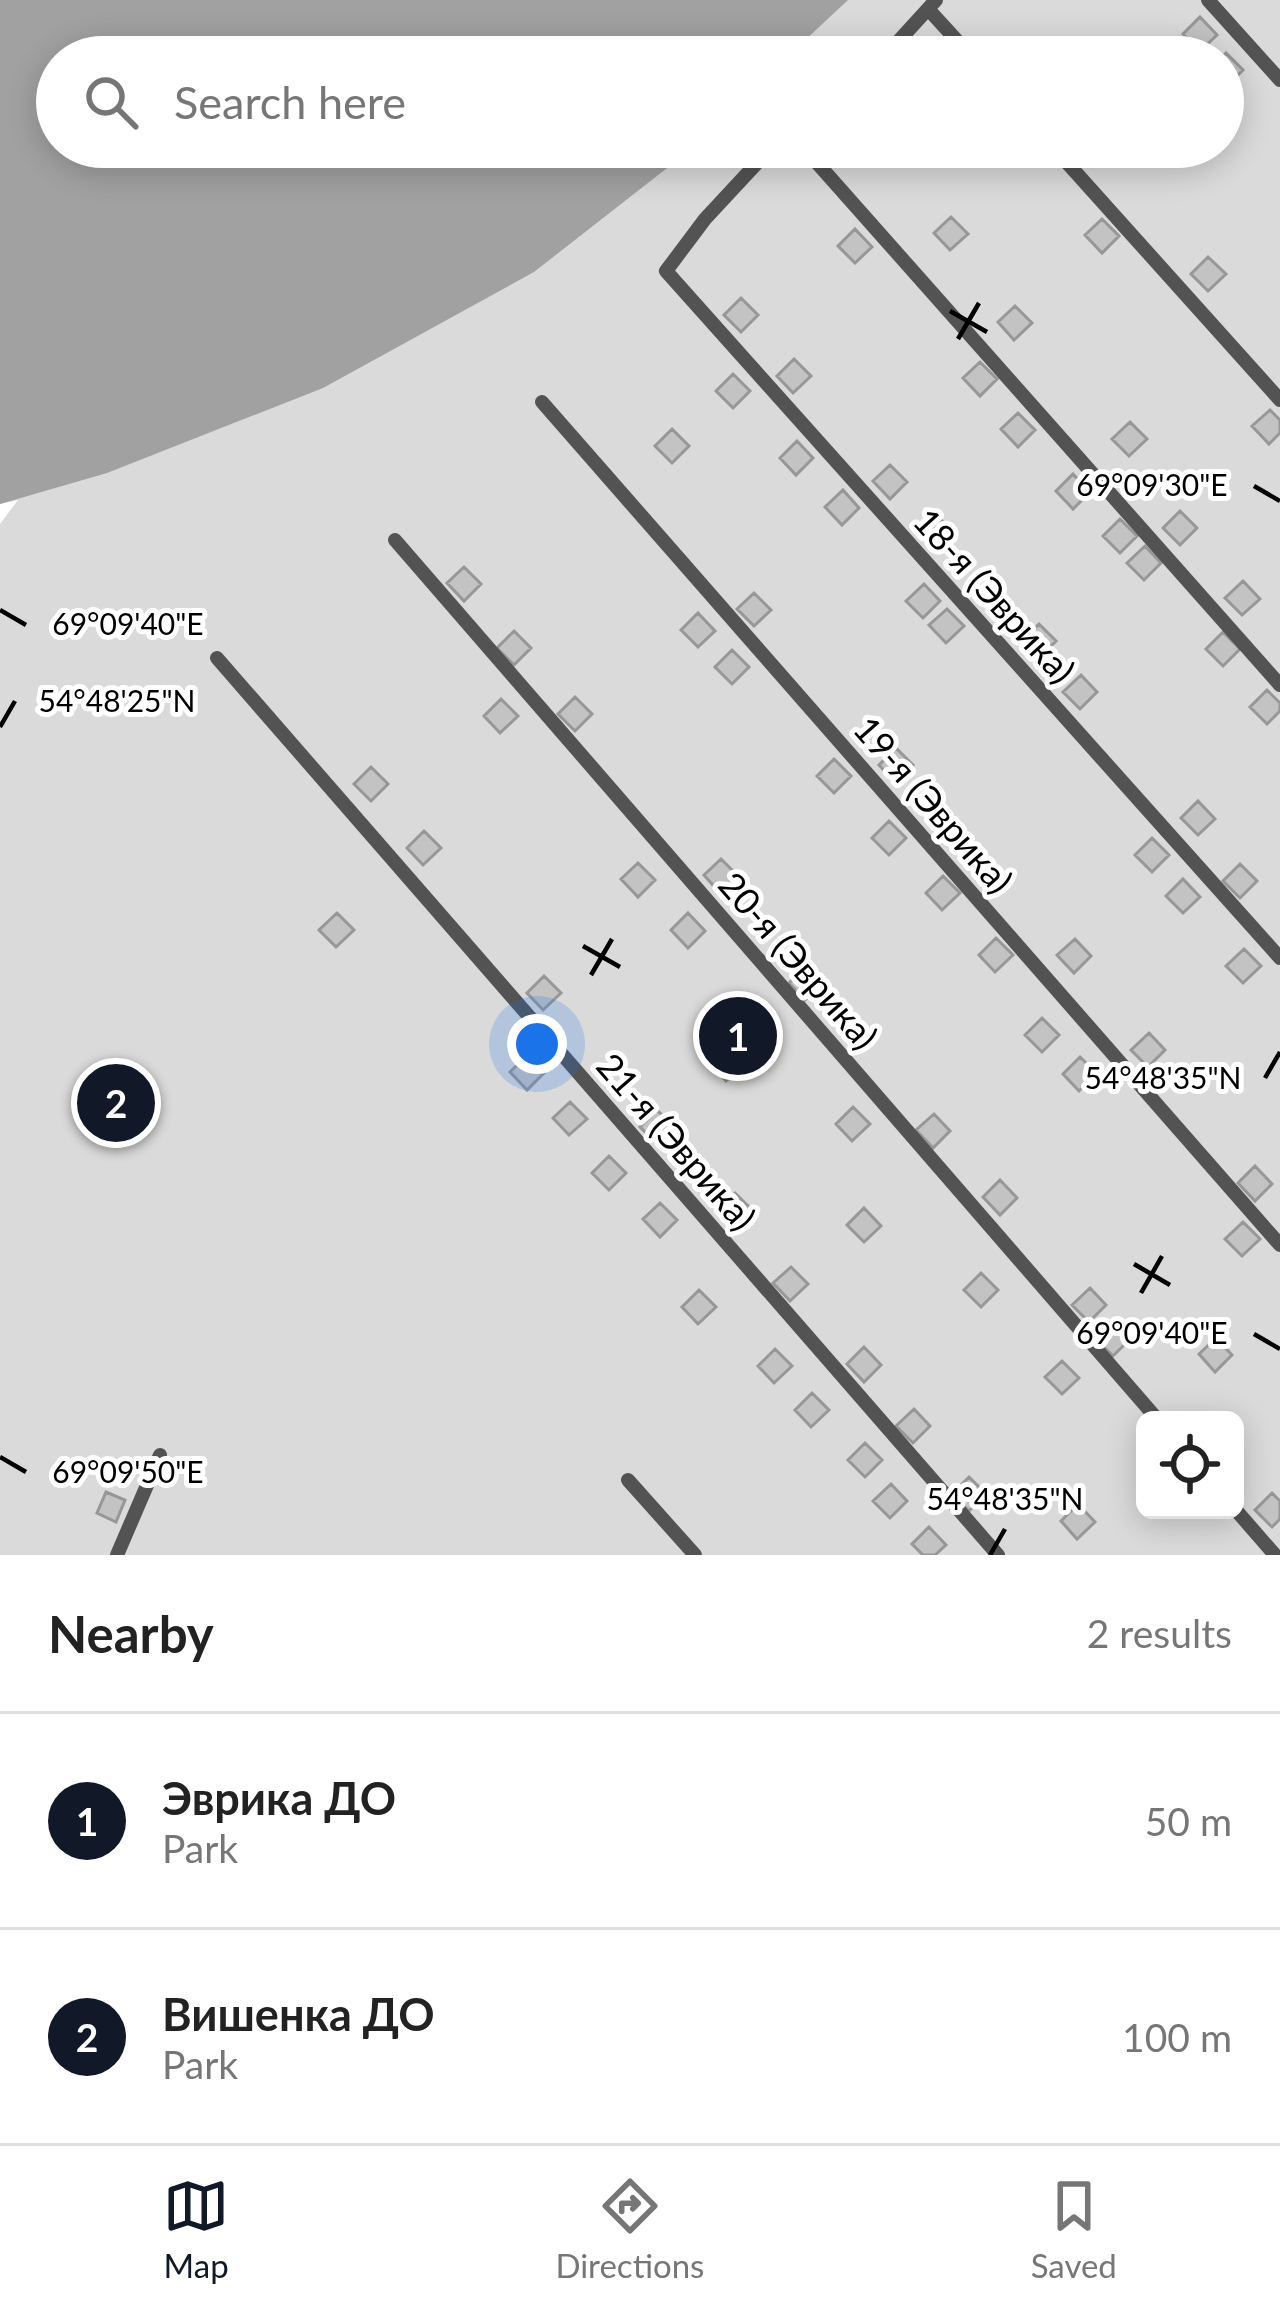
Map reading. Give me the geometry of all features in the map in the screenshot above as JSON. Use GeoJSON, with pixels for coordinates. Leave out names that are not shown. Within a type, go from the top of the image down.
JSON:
{"type":"FeatureCollection","features":[{"type":"Feature","properties":{"kind":"lane"},"geometry":{"type":"LineString","coordinates":[[1208,0],[1240,36]]}},
{"type":"Feature","properties":{"kind":"lane"},"geometry":{"type":"LineString","coordinates":[[904,36],[933,5],[956,36]]}},
{"type":"Feature","properties":{"kind":"lane"},"geometry":{"type":"LineString","coordinates":[[1244,40],[1280,80]]}},
{"type":"Feature","properties":{"kind":"lane","name":"18-я (Эврика)"},"geometry":{"type":"LineString","coordinates":[[752,168],[705,219],[666,272],[1280,958]]}},
{"type":"Feature","properties":{"kind":"lane"},"geometry":{"type":"LineString","coordinates":[[822,168],[1280,685]]}},
{"type":"Feature","properties":{"kind":"lane"},"geometry":{"type":"LineString","coordinates":[[1072,168],[1280,400]]}},
{"type":"Feature","properties":{"kind":"lane","name":"19-я (Эврика)"},"geometry":{"type":"LineString","coordinates":[[542,402],[1280,1245]]}},
{"type":"Feature","properties":{"kind":"lane","name":"20-я (Эврика)"},"geometry":{"type":"LineString","coordinates":[[395,540],[1150,1411]]}},
{"type":"Feature","properties":{"kind":"lane","name":"21-я (Эврика)"},"geometry":{"type":"LineString","coordinates":[[217,658],[998,1555]]}},
{"type":"Feature","properties":{"kind":"lane"},"geometry":{"type":"LineString","coordinates":[[117,1555],[160,1455]]}},
{"type":"Feature","properties":{"kind":"lane"},"geometry":{"type":"LineString","coordinates":[[628,1480],[695,1555]]}},
{"type":"Feature","properties":{"kind":"lane"},"geometry":{"type":"LineString","coordinates":[[1244,1519],[1275,1555]]}},
{"type":"Feature","properties":{"kind":"shaded area"},"geometry":{"type":"Polygon","coordinates":[[[0,0],[848,0],[809,36],[36,36],[36,168],[667,168],[534,272],[323,388],[107,473],[0,504],[0,0]]]}},
{"type":"Feature","properties":{"kind":"shaded area"},"geometry":{"type":"Polygon","coordinates":[[[33,0],[48,36],[36,36],[36,168],[1244,168],[1244,36],[365,36],[392,0],[1280,0],[1280,1555],[0,1555],[0,524],[18,500],[0,504],[0,7],[33,0]]]}},
{"type":"Feature","properties":{"kind":"building"},"geometry":{"type":"Polygon","coordinates":[[[1200,17],[1217,35],[1185,36],[1200,17]]]}},
{"type":"Feature","properties":{"kind":"building"},"geometry":{"type":"Polygon","coordinates":[[[951,217],[968,234],[950,250],[934,233],[951,217]]]}},
{"type":"Feature","properties":{"kind":"building"},"geometry":{"type":"Polygon","coordinates":[[[1102,219],[1119,236],[1102,253],[1085,235],[1102,219]]]}},
{"type":"Feature","properties":{"kind":"building"},"geometry":{"type":"Polygon","coordinates":[[[855,229],[872,247],[855,263],[838,246],[855,229]]]}},
{"type":"Feature","properties":{"kind":"building"},"geometry":{"type":"Polygon","coordinates":[[[1208,257],[1226,274],[1208,291],[1191,274],[1208,257]]]}},
{"type":"Feature","properties":{"kind":"building"},"geometry":{"type":"Polygon","coordinates":[[[741,298],[758,315],[741,332],[724,315],[741,298]]]}},
{"type":"Feature","properties":{"kind":"building"},"geometry":{"type":"Polygon","coordinates":[[[1015,306],[1032,323],[1014,340],[998,322],[1015,306]]]}},
{"type":"Feature","properties":{"kind":"building"},"geometry":{"type":"Polygon","coordinates":[[[794,359],[811,376],[793,393],[777,376],[794,359]]]}},
{"type":"Feature","properties":{"kind":"building"},"geometry":{"type":"Polygon","coordinates":[[[980,362],[997,379],[980,396],[963,378],[980,362]]]}},
{"type":"Feature","properties":{"kind":"building"},"geometry":{"type":"Polygon","coordinates":[[[733,374],[750,391],[733,408],[716,391],[733,374]]]}},
{"type":"Feature","properties":{"kind":"building"},"geometry":{"type":"Polygon","coordinates":[[[1270,410],[1280,420],[1280,433],[1269,444],[1252,426],[1270,410]]]}},
{"type":"Feature","properties":{"kind":"building"},"geometry":{"type":"Polygon","coordinates":[[[1018,413],[1035,430],[1018,447],[1001,429],[1018,413]]]}},
{"type":"Feature","properties":{"kind":"building"},"geometry":{"type":"Polygon","coordinates":[[[1130,422],[1147,439],[1129,456],[1112,439],[1130,422]]]}},
{"type":"Feature","properties":{"kind":"building"},"geometry":{"type":"Polygon","coordinates":[[[672,429],[689,446],[672,463],[655,446],[672,429]]]}},
{"type":"Feature","properties":{"kind":"building"},"geometry":{"type":"Polygon","coordinates":[[[797,441],[813,458],[796,475],[780,458],[797,441]]]}},
{"type":"Feature","properties":{"kind":"building"},"geometry":{"type":"Polygon","coordinates":[[[890,465],[907,482],[890,499],[873,481],[890,465]]]}},
{"type":"Feature","properties":{"kind":"building"},"geometry":{"type":"Polygon","coordinates":[[[1073,474],[1090,492],[1073,509],[1056,491],[1073,474]]]}},
{"type":"Feature","properties":{"kind":"building"},"geometry":{"type":"Polygon","coordinates":[[[843,490],[859,508],[842,525],[825,507],[843,490]]]}},
{"type":"Feature","properties":{"kind":"building"},"geometry":{"type":"Polygon","coordinates":[[[1180,511],[1197,528],[1180,545],[1163,528],[1180,511]]]}},
{"type":"Feature","properties":{"kind":"building"},"geometry":{"type":"Polygon","coordinates":[[[936,515],[953,532],[935,549],[919,531],[936,515]]]}},
{"type":"Feature","properties":{"kind":"building"},"geometry":{"type":"Polygon","coordinates":[[[1120,519],[1137,536],[1120,553],[1103,536],[1120,519]]]}},
{"type":"Feature","properties":{"kind":"building"},"geometry":{"type":"Polygon","coordinates":[[[1145,546],[1161,563],[1144,580],[1127,563],[1145,546]]]}},
{"type":"Feature","properties":{"kind":"building"},"geometry":{"type":"Polygon","coordinates":[[[464,567],[481,584],[464,601],[447,583],[464,567]]]}},
{"type":"Feature","properties":{"kind":"building"},"geometry":{"type":"Polygon","coordinates":[[[1243,581],[1260,599],[1242,615],[1225,598],[1243,581]]]}},
{"type":"Feature","properties":{"kind":"building"},"geometry":{"type":"Polygon","coordinates":[[[924,584],[940,601],[923,618],[906,601],[924,584]]]}},
{"type":"Feature","properties":{"kind":"building"},"geometry":{"type":"Polygon","coordinates":[[[754,593],[771,610],[754,626],[737,609],[754,593]]]}},
{"type":"Feature","properties":{"kind":"building"},"geometry":{"type":"Polygon","coordinates":[[[947,609],[964,626],[946,643],[929,625],[947,609]]]}},
{"type":"Feature","properties":{"kind":"building"},"geometry":{"type":"Polygon","coordinates":[[[698,613],[715,631],[698,647],[681,630],[698,613]]]}},
{"type":"Feature","properties":{"kind":"building"},"geometry":{"type":"Polygon","coordinates":[[[1039,624],[1056,641],[1039,658],[1022,641],[1039,624]]]}},
{"type":"Feature","properties":{"kind":"building"},"geometry":{"type":"Polygon","coordinates":[[[514,631],[531,648],[514,665],[497,648],[514,631]]]}},
{"type":"Feature","properties":{"kind":"building"},"geometry":{"type":"Polygon","coordinates":[[[1223,632],[1240,649],[1223,666],[1206,649],[1223,632]]]}},
{"type":"Feature","properties":{"kind":"building"},"geometry":{"type":"Polygon","coordinates":[[[732,650],[749,667],[732,684],[715,667],[732,650]]]}},
{"type":"Feature","properties":{"kind":"building"},"geometry":{"type":"Polygon","coordinates":[[[1081,675],[1097,692],[1080,709],[1063,692],[1081,675]]]}},
{"type":"Feature","properties":{"kind":"building"},"geometry":{"type":"Polygon","coordinates":[[[1267,690],[1280,703],[1280,711],[1267,724],[1250,707],[1267,690]]]}},
{"type":"Feature","properties":{"kind":"building"},"geometry":{"type":"Polygon","coordinates":[[[575,697],[592,714],[575,731],[558,714],[575,697]]]}},
{"type":"Feature","properties":{"kind":"building"},"geometry":{"type":"Polygon","coordinates":[[[501,699],[518,716],[500,733],[484,716],[501,699]]]}},
{"type":"Feature","properties":{"kind":"building"},"geometry":{"type":"Polygon","coordinates":[[[896,748],[913,765],[895,782],[879,765],[896,748]]]}},
{"type":"Feature","properties":{"kind":"building"},"geometry":{"type":"Polygon","coordinates":[[[834,759],[851,776],[834,793],[817,776],[834,759]]]}},
{"type":"Feature","properties":{"kind":"building"},"geometry":{"type":"Polygon","coordinates":[[[371,767],[388,784],[371,801],[354,784],[371,767]]]}},
{"type":"Feature","properties":{"kind":"building"},"geometry":{"type":"Polygon","coordinates":[[[1198,801],[1215,819],[1198,835],[1181,818],[1198,801]]]}},
{"type":"Feature","properties":{"kind":"building"},"geometry":{"type":"Polygon","coordinates":[[[889,821],[906,838],[889,855],[872,838],[889,821]]]}},
{"type":"Feature","properties":{"kind":"building"},"geometry":{"type":"Polygon","coordinates":[[[424,831],[441,848],[423,865],[407,848],[424,831]]]}},
{"type":"Feature","properties":{"kind":"building"},"geometry":{"type":"Polygon","coordinates":[[[1152,838],[1169,855],[1152,872],[1135,855],[1152,838]]]}},
{"type":"Feature","properties":{"kind":"building"},"geometry":{"type":"Polygon","coordinates":[[[721,859],[738,876],[720,893],[704,875],[721,859]]]}},
{"type":"Feature","properties":{"kind":"building"},"geometry":{"type":"Polygon","coordinates":[[[638,863],[655,880],[638,897],[621,879],[638,863]]]}},
{"type":"Feature","properties":{"kind":"building"},"geometry":{"type":"Polygon","coordinates":[[[1240,864],[1257,881],[1240,898],[1223,881],[1240,864]]]}},
{"type":"Feature","properties":{"kind":"building"},"geometry":{"type":"Polygon","coordinates":[[[943,876],[960,893],[942,910],[926,893],[943,876]]]}},
{"type":"Feature","properties":{"kind":"building"},"geometry":{"type":"Polygon","coordinates":[[[1183,879],[1200,897],[1183,913],[1166,896],[1183,879]]]}},
{"type":"Feature","properties":{"kind":"building"},"geometry":{"type":"Polygon","coordinates":[[[337,913],[354,930],[336,947],[319,930],[337,913]]]}},
{"type":"Feature","properties":{"kind":"building"},"geometry":{"type":"Polygon","coordinates":[[[688,913],[705,931],[688,948],[671,930],[688,913]]]}},
{"type":"Feature","properties":{"kind":"building"},"geometry":{"type":"Polygon","coordinates":[[[996,938],[1013,955],[995,972],[979,955],[996,938]]]}},
{"type":"Feature","properties":{"kind":"building"},"geometry":{"type":"Polygon","coordinates":[[[1075,939],[1091,956],[1074,973],[1057,955],[1075,939]]]}},
{"type":"Feature","properties":{"kind":"building"},"geometry":{"type":"Polygon","coordinates":[[[1244,949],[1261,966],[1243,983],[1226,966],[1244,949]]]}},
{"type":"Feature","properties":{"kind":"building"},"geometry":{"type":"Polygon","coordinates":[[[806,966],[823,983],[805,1000],[789,983],[806,966]]]}},
{"type":"Feature","properties":{"kind":"building"},"geometry":{"type":"Polygon","coordinates":[[[544,976],[561,993],[543,1010],[527,993],[544,976]]]}},
{"type":"Feature","properties":{"kind":"building"},"geometry":{"type":"Polygon","coordinates":[[[1042,1018],[1059,1035],[1042,1052],[1025,1035],[1042,1018]]]}},
{"type":"Feature","properties":{"kind":"building"},"geometry":{"type":"Polygon","coordinates":[[[1149,1033],[1165,1050],[1148,1067],[1131,1050],[1149,1033]]]}},
{"type":"Feature","properties":{"kind":"building"},"geometry":{"type":"Polygon","coordinates":[[[727,1047],[744,1065],[726,1081],[710,1064],[727,1047]]]}},
{"type":"Feature","properties":{"kind":"building"},"geometry":{"type":"Polygon","coordinates":[[[527,1055],[544,1073],[527,1090],[510,1072],[527,1055]]]}},
{"type":"Feature","properties":{"kind":"building"},"geometry":{"type":"Polygon","coordinates":[[[1080,1057],[1097,1074],[1079,1091],[1063,1074],[1080,1057]]]}},
{"type":"Feature","properties":{"kind":"building"},"geometry":{"type":"Polygon","coordinates":[[[570,1102],[587,1119],[569,1135],[553,1118],[570,1102]]]}},
{"type":"Feature","properties":{"kind":"building"},"geometry":{"type":"Polygon","coordinates":[[[853,1107],[870,1124],[852,1141],[836,1124],[853,1107]]]}},
{"type":"Feature","properties":{"kind":"building"},"geometry":{"type":"Polygon","coordinates":[[[657,1110],[674,1127],[657,1144],[640,1127],[657,1110]]]}},
{"type":"Feature","properties":{"kind":"building"},"geometry":{"type":"Polygon","coordinates":[[[934,1114],[950,1131],[933,1148],[916,1130],[934,1114]]]}},
{"type":"Feature","properties":{"kind":"building"},"geometry":{"type":"Polygon","coordinates":[[[609,1156],[626,1173],[609,1190],[592,1173],[609,1156]]]}},
{"type":"Feature","properties":{"kind":"building"},"geometry":{"type":"Polygon","coordinates":[[[1255,1166],[1272,1184],[1255,1201],[1238,1183],[1255,1166]]]}},
{"type":"Feature","properties":{"kind":"building"},"geometry":{"type":"Polygon","coordinates":[[[1000,1180],[1017,1198],[1000,1215],[983,1197],[1000,1180]]]}},
{"type":"Feature","properties":{"kind":"building"},"geometry":{"type":"Polygon","coordinates":[[[735,1193],[752,1210],[735,1227],[718,1210],[735,1193]]]}},
{"type":"Feature","properties":{"kind":"building"},"geometry":{"type":"Polygon","coordinates":[[[660,1203],[677,1220],[660,1237],[643,1219],[660,1203]]]}},
{"type":"Feature","properties":{"kind":"building"},"geometry":{"type":"Polygon","coordinates":[[[864,1208],[881,1226],[864,1242],[847,1225],[864,1208]]]}},
{"type":"Feature","properties":{"kind":"building"},"geometry":{"type":"Polygon","coordinates":[[[1243,1222],[1260,1239],[1242,1256],[1225,1239],[1243,1222]]]}},
{"type":"Feature","properties":{"kind":"building"},"geometry":{"type":"Polygon","coordinates":[[[791,1267],[808,1284],[790,1301],[773,1283],[791,1267]]]}},
{"type":"Feature","properties":{"kind":"building"},"geometry":{"type":"Polygon","coordinates":[[[981,1273],[998,1290],[981,1307],[964,1290],[981,1273]]]}},
{"type":"Feature","properties":{"kind":"building"},"geometry":{"type":"Polygon","coordinates":[[[1090,1288],[1106,1305],[1089,1322],[1072,1305],[1090,1288]]]}},
{"type":"Feature","properties":{"kind":"building"},"geometry":{"type":"Polygon","coordinates":[[[699,1290],[716,1307],[698,1324],[682,1307],[699,1290]]]}},
{"type":"Feature","properties":{"kind":"building"},"geometry":{"type":"Polygon","coordinates":[[[1114,1322],[1130,1339],[1113,1356],[1096,1339],[1114,1322]]]}},
{"type":"Feature","properties":{"kind":"building"},"geometry":{"type":"Polygon","coordinates":[[[1216,1338],[1232,1355],[1215,1372],[1199,1354],[1216,1338]]]}},
{"type":"Feature","properties":{"kind":"building"},"geometry":{"type":"Polygon","coordinates":[[[864,1347],[881,1365],[864,1382],[847,1364],[864,1347]]]}},
{"type":"Feature","properties":{"kind":"building"},"geometry":{"type":"Polygon","coordinates":[[[775,1349],[792,1366],[774,1383],[758,1366],[775,1349]]]}},
{"type":"Feature","properties":{"kind":"building"},"geometry":{"type":"Polygon","coordinates":[[[1062,1361],[1079,1378],[1062,1394],[1045,1377],[1062,1361]]]}},
{"type":"Feature","properties":{"kind":"building"},"geometry":{"type":"Polygon","coordinates":[[[812,1393],[829,1410],[811,1427],[795,1410],[812,1393]]]}},
{"type":"Feature","properties":{"kind":"building"},"geometry":{"type":"Polygon","coordinates":[[[914,1409],[930,1426],[913,1443],[896,1426],[914,1409]]]}},
{"type":"Feature","properties":{"kind":"building"},"geometry":{"type":"Polygon","coordinates":[[[865,1443],[882,1460],[865,1477],[848,1460],[865,1443]]]}},
{"type":"Feature","properties":{"kind":"building"},"geometry":{"type":"Polygon","coordinates":[[[969,1477],[986,1494],[969,1511],[952,1494],[969,1477]]]}},
{"type":"Feature","properties":{"kind":"building"},"geometry":{"type":"Polygon","coordinates":[[[891,1484],[907,1501],[890,1518],[873,1501],[891,1484]]]}},
{"type":"Feature","properties":{"kind":"building"},"geometry":{"type":"Polygon","coordinates":[[[106,1492],[125,1500],[116,1522],[97,1513],[106,1492]]]}},
{"type":"Feature","properties":{"kind":"building"},"geometry":{"type":"Polygon","coordinates":[[[1272,1493],[1280,1501],[1280,1519],[1272,1527],[1255,1510],[1272,1493]]]}},
{"type":"Feature","properties":{"kind":"building"},"geometry":{"type":"Polygon","coordinates":[[[1078,1504],[1095,1522],[1077,1539],[1061,1521],[1078,1504]]]}},
{"type":"Feature","properties":{"kind":"building"},"geometry":{"type":"Polygon","coordinates":[[[929,1527],[946,1545],[935,1555],[923,1555],[912,1544],[929,1527]]]}},
{"type":"Feature","properties":{"kind":"place","name":"Эврика ДО"},"geometry":{"type":"Point","coordinates":[738,1036]}},
{"type":"Feature","properties":{"kind":"place","name":"Вишенка ДО"},"geometry":{"type":"Point","coordinates":[116,1103]}}]}
